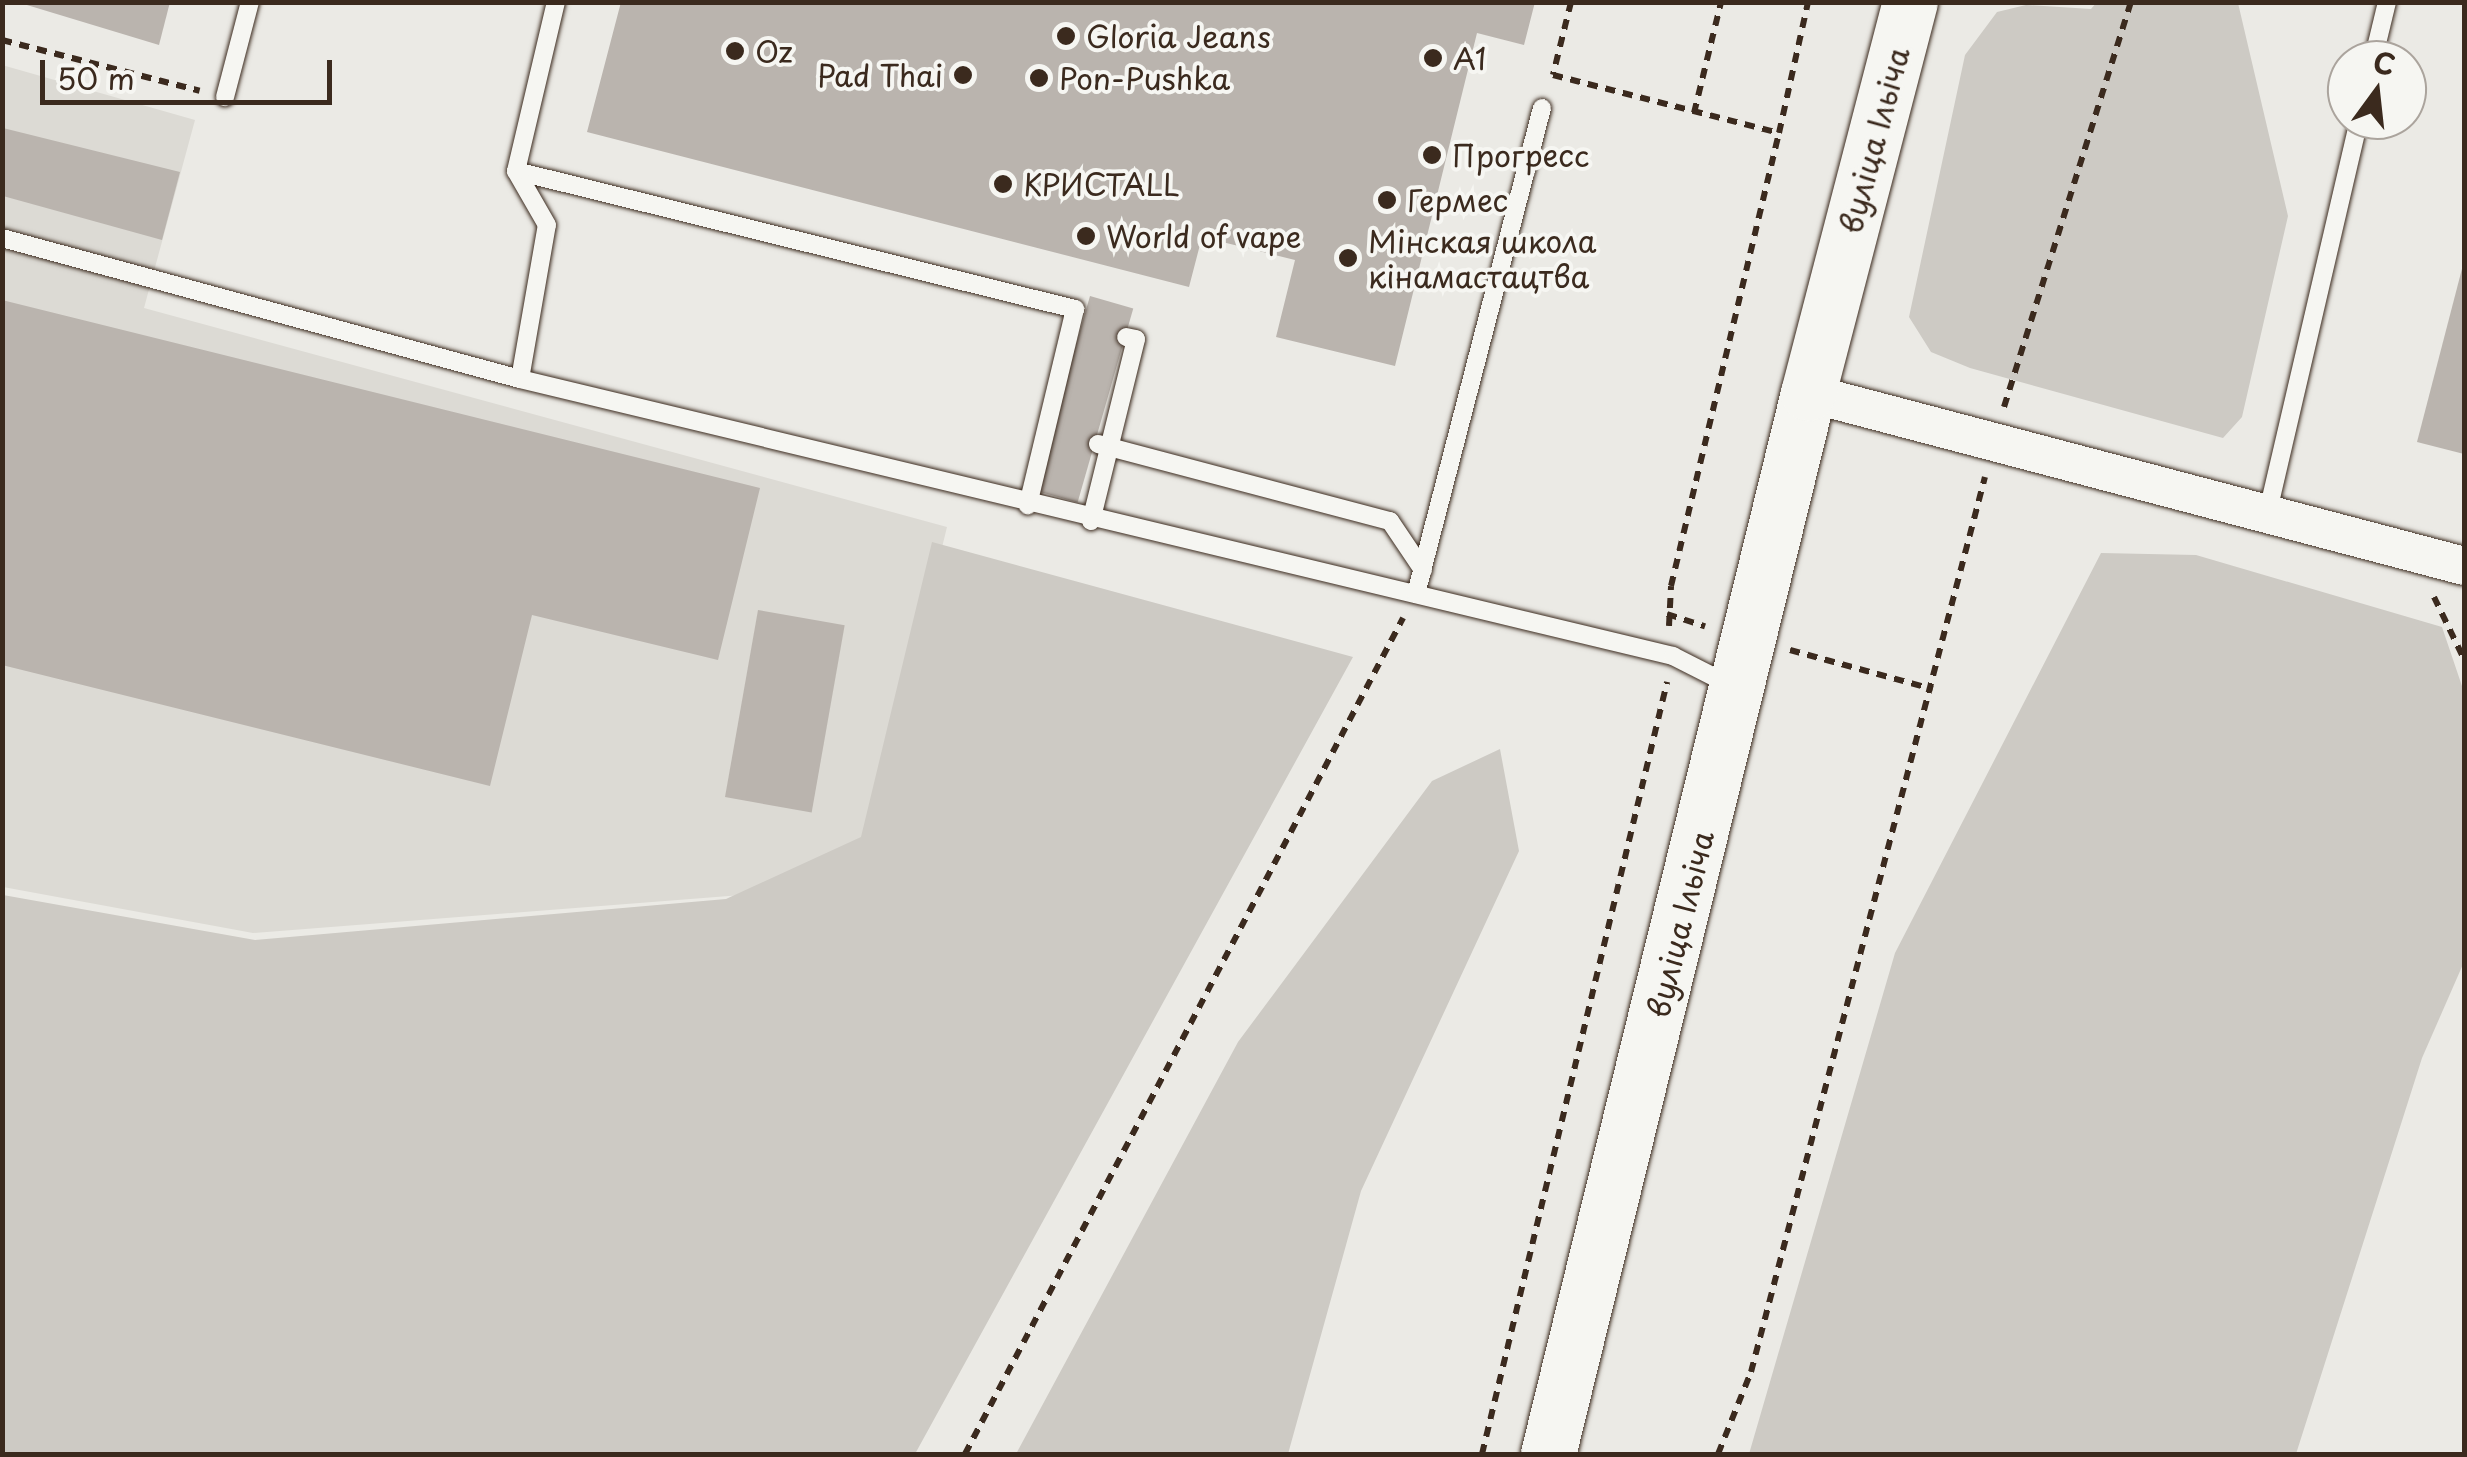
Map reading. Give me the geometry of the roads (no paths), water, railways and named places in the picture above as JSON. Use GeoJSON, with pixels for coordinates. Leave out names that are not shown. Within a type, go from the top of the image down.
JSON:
{"type":"FeatureCollection","features":[{"type":"Feature","properties":{"kind":"main road","name":"вуліца Ільіча"},"geometry":{"type":"LineString","coordinates":[[1548,1454],[1808,393],[1910,2]]}},
{"type":"Feature","properties":{"kind":"street"},"geometry":{"type":"LineString","coordinates":[[1808,393],[2268,510],[2464,566]]}},
{"type":"Feature","properties":{"kind":"lane"},"geometry":{"type":"LineString","coordinates":[[225,97],[250,2]]}},
{"type":"Feature","properties":{"kind":"lane"},"geometry":{"type":"LineString","coordinates":[[520,379],[547,225],[516,171],[556,2]]}},
{"type":"Feature","properties":{"kind":"lane"},"geometry":{"type":"LineString","coordinates":[[2378,40],[2387,2]]}},
{"type":"Feature","properties":{"kind":"lane"},"geometry":{"type":"LineString","coordinates":[[1416,594],[1542,108]]}},
{"type":"Feature","properties":{"kind":"lane"},"geometry":{"type":"LineString","coordinates":[[2268,510],[2354,140]]}},
{"type":"Feature","properties":{"kind":"lane"},"geometry":{"type":"LineString","coordinates":[[516,171],[1075,309],[1078,324],[1070,360],[1028,505]]}},
{"type":"Feature","properties":{"kind":"lane"},"geometry":{"type":"LineString","coordinates":[[2,238],[520,379],[1090,521],[1673,656],[1743,664]]}},
{"type":"Feature","properties":{"kind":"lane"},"geometry":{"type":"LineString","coordinates":[[1090,521],[1093,488],[1111,414],[1136,339],[1126,336]]}},
{"type":"Feature","properties":{"kind":"lane"},"geometry":{"type":"LineString","coordinates":[[1104,445],[1390,521],[1422,570]]}},
{"type":"Feature","properties":{"kind":"place","name":"Gloria Jeans"},"geometry":{"type":"Point","coordinates":[1066,36]}},
{"type":"Feature","properties":{"kind":"place","name":"Oz"},"geometry":{"type":"Point","coordinates":[735,51]}},
{"type":"Feature","properties":{"kind":"place","name":"A1"},"geometry":{"type":"Point","coordinates":[1433,58]}},
{"type":"Feature","properties":{"kind":"place","name":"Pad Thai"},"geometry":{"type":"Point","coordinates":[963,75]}},
{"type":"Feature","properties":{"kind":"place","name":"Pon-Pushka"},"geometry":{"type":"Point","coordinates":[1039,78]}},
{"type":"Feature","properties":{"kind":"place","name":"Прогресс"},"geometry":{"type":"Point","coordinates":[1432,155]}},
{"type":"Feature","properties":{"kind":"place","name":"КРИСТАLL"},"geometry":{"type":"Point","coordinates":[1003,184]}},
{"type":"Feature","properties":{"kind":"place","name":"Гермес"},"geometry":{"type":"Point","coordinates":[1387,200]}},
{"type":"Feature","properties":{"kind":"place","name":"World of vape"},"geometry":{"type":"Point","coordinates":[1086,236]}},
{"type":"Feature","properties":{"kind":"place","name":"Мінская школа кінамастацтва"},"geometry":{"type":"Point","coordinates":[1348,258]}}]}
